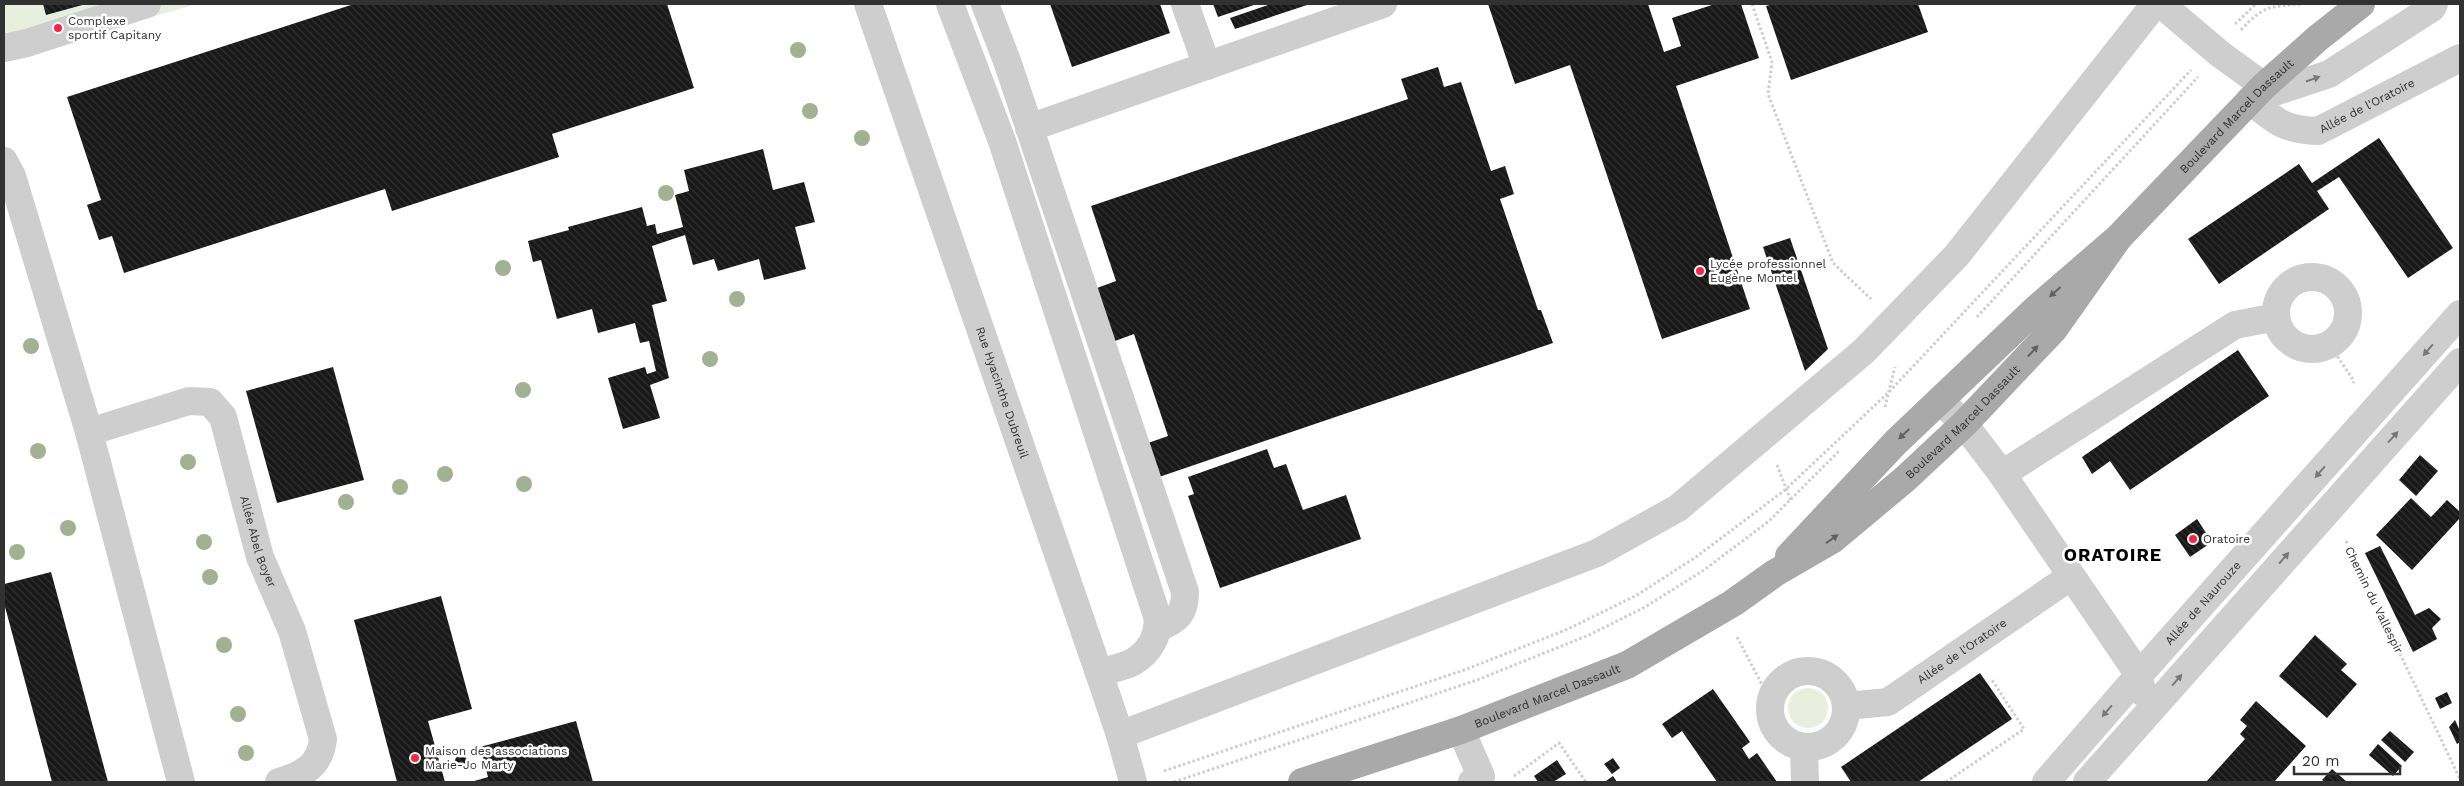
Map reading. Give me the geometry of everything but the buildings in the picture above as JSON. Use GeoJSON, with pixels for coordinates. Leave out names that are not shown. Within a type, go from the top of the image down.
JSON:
{"type":"FeatureCollection","features":[{"type":"Feature","properties":{"kind":"main road","name":"Boulevard Marcel Dassault"},"geometry":{"type":"LineString","coordinates":[[1775,573],[1843,496],[1940,400],[2037,308],[2119,237],[2257,93],[2318,38],[2361,4]]}},
{"type":"Feature","properties":{"kind":"main road","name":"Boulevard Marcel Dassault"},"geometry":{"type":"LineString","coordinates":[[1302,782],[1461,730],[1627,665],[1733,603],[1775,573],[1832,540],[1905,480],[1964,424],[2054,328],[2119,237]]}},
{"type":"Feature","properties":{"kind":"street"},"geometry":{"type":"LineString","coordinates":[[4,48],[27,43],[147,4]]}},
{"type":"Feature","properties":{"kind":"street","name":"Rue Hyacinthe Dubreuil"},"geometry":{"type":"LineString","coordinates":[[868,4],[1099,672],[1120,734],[1133,782]]}},
{"type":"Feature","properties":{"kind":"street"},"geometry":{"type":"LineString","coordinates":[[950,4],[1002,141],[1158,616],[1159,627],[1155,638],[1134,662],[1099,672]]}},
{"type":"Feature","properties":{"kind":"street"},"geometry":{"type":"LineString","coordinates":[[985,4],[1029,128],[1184,592],[1185,604],[1182,615],[1173,622],[1159,627]]}},
{"type":"Feature","properties":{"kind":"street"},"geometry":{"type":"LineString","coordinates":[[1186,4],[1207,66]]}},
{"type":"Feature","properties":{"kind":"street"},"geometry":{"type":"LineString","coordinates":[[1029,128],[1383,4]]}},
{"type":"Feature","properties":{"kind":"street"},"geometry":{"type":"LineString","coordinates":[[1120,734],[1597,553],[1678,508],[1864,352],[1958,255],[2155,4]]}},
{"type":"Feature","properties":{"kind":"street","name":"Allée de l'Oratoire"},"geometry":{"type":"LineString","coordinates":[[2161,4],[2220,54],[2257,93],[2278,123],[2297,130],[2318,131],[2460,58]]}},
{"type":"Feature","properties":{"kind":"street"},"geometry":{"type":"LineString","coordinates":[[2257,93],[2329,74],[2434,4]]}},
{"type":"Feature","properties":{"kind":"street"},"geometry":{"type":"LineString","coordinates":[[4,161],[12,176],[89,432],[181,782]]}},
{"type":"Feature","properties":{"kind":"street"},"geometry":{"type":"LineString","coordinates":[[2308,276],[2322,278],[2335,284],[2344,295],[2348,309],[2347,323],[2340,336],[2329,344],[2316,349],[2302,348],[2289,341],[2280,330],[2276,317],[2277,303],[2284,290],[2294,280],[2308,276]]}},
{"type":"Feature","properties":{"kind":"street","name":"Allée de Naurouze"},"geometry":{"type":"LineString","coordinates":[[2046,782],[2138,675],[2460,314]]}},
{"type":"Feature","properties":{"kind":"street"},"geometry":{"type":"LineString","coordinates":[[2002,474],[2235,325],[2276,317]]}},
{"type":"Feature","properties":{"kind":"street"},"geometry":{"type":"LineString","coordinates":[[2087,782],[2460,362]]}},
{"type":"Feature","properties":{"kind":"street"},"geometry":{"type":"LineString","coordinates":[[1940,400],[1964,424],[2002,474],[2070,578],[2138,675],[2146,716]]}},
{"type":"Feature","properties":{"kind":"street","name":"Allée Abel Boyer"},"geometry":{"type":"LineString","coordinates":[[89,432],[189,402],[210,402],[223,417],[260,557],[292,632],[323,739],[320,755],[310,768],[292,778],[279,782]]}},
{"type":"Feature","properties":{"kind":"street","name":"Allée de l'Oratoire"},"geometry":{"type":"LineString","coordinates":[[1847,706],[1888,702],[2070,578]]}},
{"type":"Feature","properties":{"kind":"street"},"geometry":{"type":"LineString","coordinates":[[1811,671],[1824,674],[1835,682],[1843,693],[1847,706],[1840,732],[1830,741],[1818,747],[1804,748],[1792,745],[1780,737],[1773,726],[1769,713],[1770,700],[1776,688],[1786,678],[1798,672],[1811,671]]}},
{"type":"Feature","properties":{"kind":"street"},"geometry":{"type":"LineString","coordinates":[[1461,730],[1477,779]]}},
{"type":"Feature","properties":{"kind":"street"},"geometry":{"type":"LineString","coordinates":[[1804,748],[1804,782]]}},
{"type":"Feature","properties":{"kind":"path"},"geometry":{"type":"LineString","coordinates":[[1752,4],[1772,62],[1768,94],[1834,263],[1894,321],[1898,356],[1885,405],[1886,413]]}},
{"type":"Feature","properties":{"kind":"path"},"geometry":{"type":"LineString","coordinates":[[2238,33],[2257,13],[2274,6],[2302,4]]}},
{"type":"Feature","properties":{"kind":"path"},"geometry":{"type":"LineString","coordinates":[[2329,344],[2354,381],[2349,389]]}},
{"type":"Feature","properties":{"kind":"path"},"geometry":{"type":"LineString","coordinates":[[1766,434],[1793,508]]}},
{"type":"Feature","properties":{"kind":"path","name":"Chemin du Vallespir"},"geometry":{"type":"LineString","coordinates":[[2322,516],[2342,535],[2460,779]]}},
{"type":"Feature","properties":{"kind":"path"},"geometry":{"type":"LineString","coordinates":[[1734,632],[1770,700]]}},
{"type":"Feature","properties":{"kind":"path"},"geometry":{"type":"LineString","coordinates":[[1946,782],[2024,729],[1992,680]]}},
{"type":"Feature","properties":{"kind":"path"},"geometry":{"type":"LineString","coordinates":[[1513,777],[1559,743],[1586,782]]}},
{"type":"Feature","properties":{"kind":"green space","name":"Complexe sportif Capitany"},"geometry":{"type":"Polygon","coordinates":[[[4,4],[197,4],[4,60],[4,4]]]}},
{"type":"Feature","properties":{"kind":"green space"},"geometry":{"type":"Polygon","coordinates":[[[1812,688],[1819,691],[1825,697],[1828,708],[1827,716],[1819,725],[1812,728],[1804,728],[1797,725],[1789,716],[1788,704],[1791,697],[1800,689],[1812,688]]]}},
{"type":"Feature","properties":{"kind":"place","name":"Complexe sportif Capitany"},"geometry":{"type":"Point","coordinates":[58,28]}},
{"type":"Feature","properties":{"kind":"place","name":"Lycée professionnel Eugène Montel"},"geometry":{"type":"Point","coordinates":[1700,271]}},
{"type":"Feature","properties":{"kind":"place","name":"Oratoire"},"geometry":{"type":"Point","coordinates":[2193,539]}},
{"type":"Feature","properties":{"kind":"place","name":"Maison des associations Marie-Jo Marty"},"geometry":{"type":"Point","coordinates":[415,758]}},
{"type":"Feature","properties":{"kind":"district","name":"ORATOIRE"},"geometry":{"type":"Point","coordinates":[2113,555]}}]}
